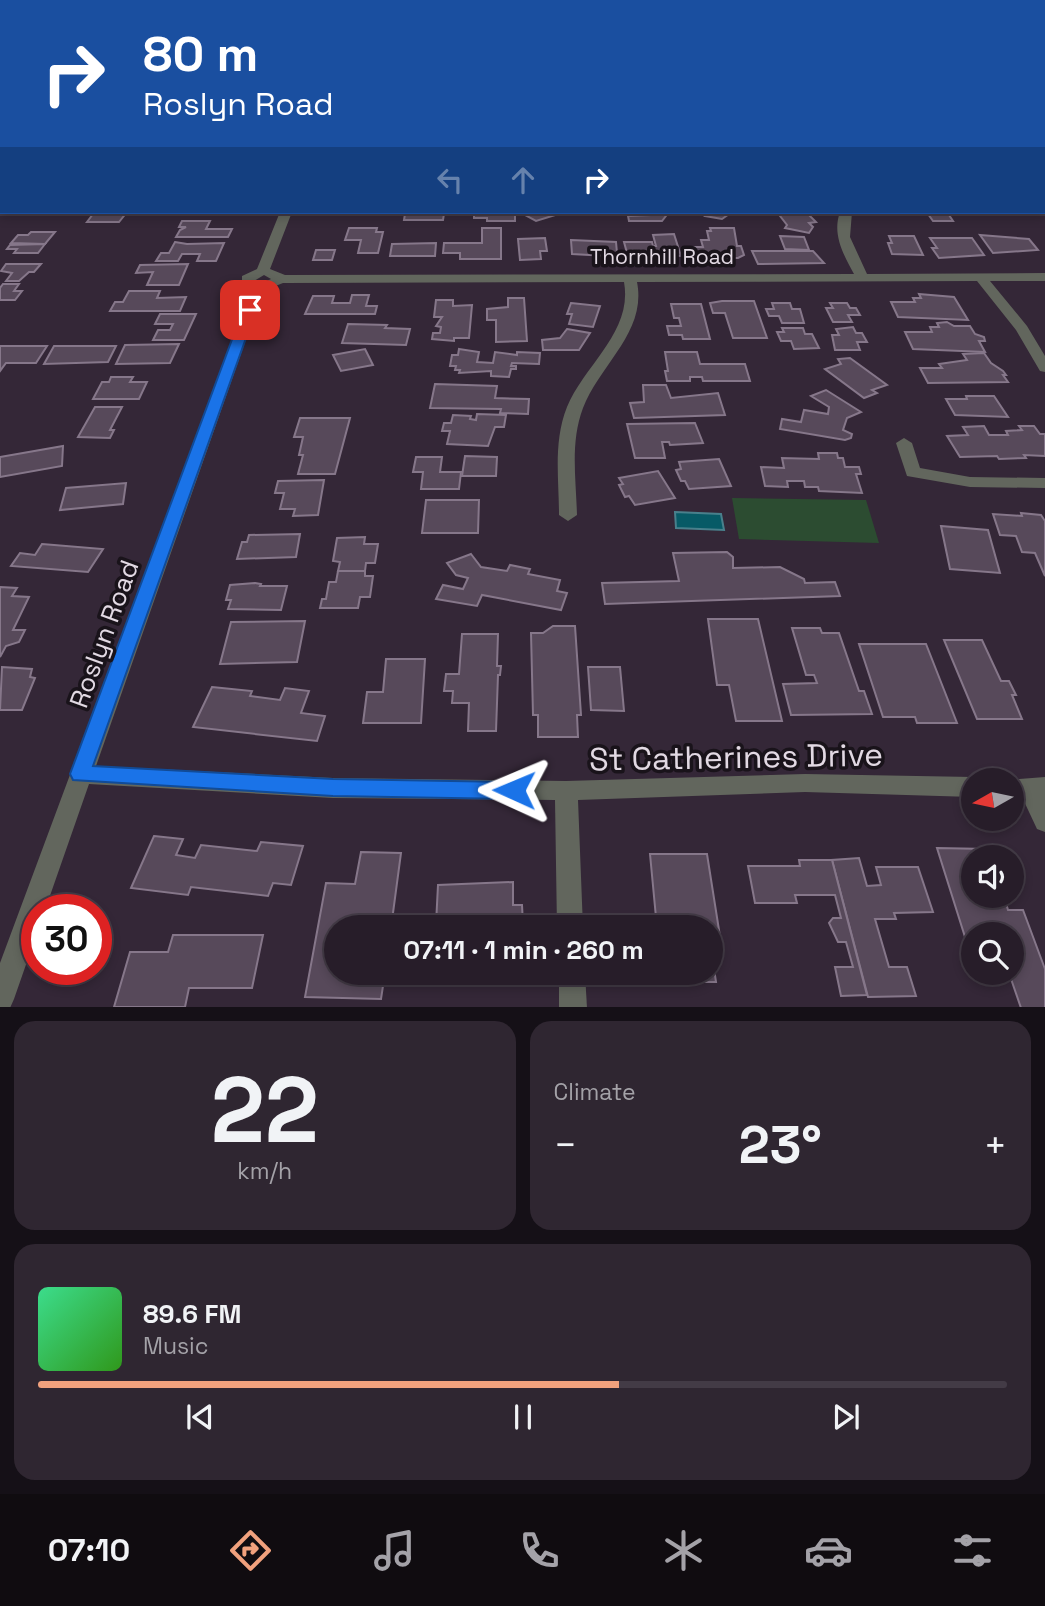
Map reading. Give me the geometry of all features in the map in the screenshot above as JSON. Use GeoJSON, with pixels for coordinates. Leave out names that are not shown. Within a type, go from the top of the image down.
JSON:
{"type":"FeatureCollection","features":[{"type":"Feature","properties":{"kind":"street","name":"Roslyn Road"},"geometry":{"type":"LineString","coordinates":[[0,999],[285,214]]}},
{"type":"Feature","properties":{"kind":"street"},"geometry":{"type":"LineString","coordinates":[[845,214],[842,220],[844,241],[862,277]]}},
{"type":"Feature","properties":{"kind":"street","name":"Thornhill Road"},"geometry":{"type":"LineString","coordinates":[[261,279],[276,273],[279,279],[1045,277]]}},
{"type":"Feature","properties":{"kind":"street"},"geometry":{"type":"LineString","coordinates":[[568,515],[566,436],[576,405],[629,320],[634,300],[630,278]]}},
{"type":"Feature","properties":{"kind":"street"},"geometry":{"type":"LineString","coordinates":[[981,278],[1022,329],[1045,368]]}},
{"type":"Feature","properties":{"kind":"street"},"geometry":{"type":"LineString","coordinates":[[904,443],[915,478],[1045,483]]}},
{"type":"Feature","properties":{"kind":"street","name":"St Catherines Drive"},"geometry":{"type":"LineString","coordinates":[[80,774],[333,788],[566,791],[805,783],[961,787]]}},
{"type":"Feature","properties":{"kind":"street"},"geometry":{"type":"LineString","coordinates":[[1029,788],[1045,822]]}},
{"type":"Feature","properties":{"kind":"street"},"geometry":{"type":"LineString","coordinates":[[566,791],[570,915]]}},
{"type":"Feature","properties":{"kind":"street"},"geometry":{"type":"LineString","coordinates":[[572,985],[573,1007]]}},
{"type":"Feature","properties":{"kind":"green space"},"geometry":{"type":"Polygon","coordinates":[[[732,498],[866,500],[879,543],[739,539],[732,498]]]}},
{"type":"Feature","properties":{"kind":"water"},"geometry":{"type":"Polygon","coordinates":[[[675,512],[721,514],[724,530],[676,528],[675,512]]]}},
{"type":"Feature","properties":{"kind":"building"},"geometry":{"type":"Polygon","coordinates":[[[93,214],[125,214],[119,222],[87,222],[93,214]]]}},
{"type":"Feature","properties":{"kind":"building"},"geometry":{"type":"Polygon","coordinates":[[[405,214],[444,214],[443,220],[404,220],[405,214]]]}},
{"type":"Feature","properties":{"kind":"building"},"geometry":{"type":"Polygon","coordinates":[[[474,214],[515,214],[515,221],[474,218],[474,214]]]}},
{"type":"Feature","properties":{"kind":"building"},"geometry":{"type":"Polygon","coordinates":[[[523,214],[559,214],[536,221],[523,214]]]}},
{"type":"Feature","properties":{"kind":"building"},"geometry":{"type":"Polygon","coordinates":[[[667,214],[662,221],[629,221],[628,216],[667,214]]]}},
{"type":"Feature","properties":{"kind":"building"},"geometry":{"type":"Polygon","coordinates":[[[706,214],[729,214],[722,219],[705,216],[706,214]]]}},
{"type":"Feature","properties":{"kind":"building"},"geometry":{"type":"Polygon","coordinates":[[[779,214],[808,214],[816,222],[809,223],[813,227],[809,233],[785,228],[787,225],[779,214]]]}},
{"type":"Feature","properties":{"kind":"building"},"geometry":{"type":"Polygon","coordinates":[[[928,214],[948,214],[953,221],[933,221],[928,214]]]}},
{"type":"Feature","properties":{"kind":"building"},"geometry":{"type":"Polygon","coordinates":[[[182,221],[210,221],[206,229],[232,229],[228,237],[176,237],[180,230],[186,227],[179,227],[182,221]]]}},
{"type":"Feature","properties":{"kind":"building"},"geometry":{"type":"Polygon","coordinates":[[[349,228],[377,228],[376,232],[383,232],[378,253],[358,253],[361,240],[345,240],[349,228]]]}},
{"type":"Feature","properties":{"kind":"building"},"geometry":{"type":"Polygon","coordinates":[[[482,228],[501,228],[501,259],[460,259],[460,253],[443,253],[444,243],[482,243],[482,228]]]}},
{"type":"Feature","properties":{"kind":"building"},"geometry":{"type":"Polygon","coordinates":[[[710,228],[734,228],[737,246],[741,246],[744,255],[738,258],[688,257],[686,247],[703,247],[701,240],[709,240],[707,231],[711,231],[710,228]]]}},
{"type":"Feature","properties":{"kind":"building"},"geometry":{"type":"Polygon","coordinates":[[[31,232],[55,232],[45,244],[11,243],[18,235],[28,235],[31,232]]]}},
{"type":"Feature","properties":{"kind":"building"},"geometry":{"type":"Polygon","coordinates":[[[674,234],[681,256],[627,253],[624,242],[652,242],[653,246],[656,246],[653,235],[674,234]]]}},
{"type":"Feature","properties":{"kind":"building"},"geometry":{"type":"Polygon","coordinates":[[[980,235],[1029,239],[1038,250],[993,253],[980,235]]]}},
{"type":"Feature","properties":{"kind":"building"},"geometry":{"type":"Polygon","coordinates":[[[780,236],[804,237],[809,250],[785,249],[780,236]]]}},
{"type":"Feature","properties":{"kind":"building"},"geometry":{"type":"Polygon","coordinates":[[[889,236],[914,236],[923,255],[892,254],[888,243],[892,243],[889,236]]]}},
{"type":"Feature","properties":{"kind":"building"},"geometry":{"type":"Polygon","coordinates":[[[545,238],[547,251],[540,251],[541,259],[520,260],[518,239],[545,238]]]}},
{"type":"Feature","properties":{"kind":"building"},"geometry":{"type":"Polygon","coordinates":[[[930,238],[972,238],[984,255],[939,258],[932,248],[937,248],[930,238]]]}},
{"type":"Feature","properties":{"kind":"building"},"geometry":{"type":"Polygon","coordinates":[[[571,240],[616,242],[617,253],[607,253],[607,256],[572,254],[571,240]]]}},
{"type":"Feature","properties":{"kind":"building"},"geometry":{"type":"Polygon","coordinates":[[[175,242],[224,243],[216,261],[197,261],[200,254],[182,254],[178,261],[156,261],[161,253],[169,253],[175,242]]]}},
{"type":"Feature","properties":{"kind":"building"},"geometry":{"type":"Polygon","coordinates":[[[436,243],[435,256],[390,256],[392,244],[436,243]]]}},
{"type":"Feature","properties":{"kind":"building"},"geometry":{"type":"Polygon","coordinates":[[[45,244],[38,253],[14,253],[17,249],[7,249],[10,245],[45,244]]]}},
{"type":"Feature","properties":{"kind":"building"},"geometry":{"type":"Polygon","coordinates":[[[316,250],[335,250],[332,260],[313,260],[316,250]]]}},
{"type":"Feature","properties":{"kind":"building"},"geometry":{"type":"Polygon","coordinates":[[[752,251],[813,251],[824,263],[758,264],[752,251]]]}},
{"type":"Feature","properties":{"kind":"building"},"geometry":{"type":"Polygon","coordinates":[[[6,264],[41,264],[19,281],[6,281],[12,273],[1,271],[6,264]]]}},
{"type":"Feature","properties":{"kind":"building"},"geometry":{"type":"Polygon","coordinates":[[[188,264],[179,285],[147,285],[153,272],[136,273],[140,265],[188,264]]]}},
{"type":"Feature","properties":{"kind":"building"},"geometry":{"type":"Polygon","coordinates":[[[3,284],[19,284],[14,291],[22,291],[15,300],[0,300],[0,288],[3,284]]]}},
{"type":"Feature","properties":{"kind":"building"},"geometry":{"type":"Polygon","coordinates":[[[129,291],[160,291],[157,298],[186,297],[180,311],[110,311],[115,302],[123,302],[129,291]]]}},
{"type":"Feature","properties":{"kind":"building"},"geometry":{"type":"Polygon","coordinates":[[[919,294],[954,297],[968,320],[898,317],[891,302],[915,302],[913,298],[921,298],[919,294]]]}},
{"type":"Feature","properties":{"kind":"building"},"geometry":{"type":"Polygon","coordinates":[[[352,295],[369,295],[366,306],[377,306],[375,314],[305,314],[313,296],[334,296],[332,303],[350,303],[352,295]]]}},
{"type":"Feature","properties":{"kind":"building"},"geometry":{"type":"Polygon","coordinates":[[[508,298],[524,298],[527,341],[496,342],[496,320],[487,320],[487,309],[508,307],[508,298]]]}},
{"type":"Feature","properties":{"kind":"building"},"geometry":{"type":"Polygon","coordinates":[[[436,300],[453,300],[453,306],[472,305],[469,338],[454,338],[454,341],[432,339],[433,333],[440,333],[441,327],[436,326],[442,317],[434,317],[436,300]]]}},
{"type":"Feature","properties":{"kind":"building"},"geometry":{"type":"Polygon","coordinates":[[[754,301],[767,338],[733,338],[725,313],[713,313],[710,303],[754,301]]]}},
{"type":"Feature","properties":{"kind":"building"},"geometry":{"type":"Polygon","coordinates":[[[571,303],[600,306],[593,327],[569,324],[572,314],[567,314],[571,303]]]}},
{"type":"Feature","properties":{"kind":"building"},"geometry":{"type":"Polygon","coordinates":[[[772,303],[790,303],[792,309],[800,309],[804,323],[782,323],[779,316],[769,316],[766,309],[774,309],[772,303]]]}},
{"type":"Feature","properties":{"kind":"building"},"geometry":{"type":"Polygon","coordinates":[[[830,303],[847,303],[850,308],[856,308],[860,315],[848,315],[852,322],[833,322],[826,308],[833,308],[830,303]]]}},
{"type":"Feature","properties":{"kind":"building"},"geometry":{"type":"Polygon","coordinates":[[[671,304],[701,304],[710,339],[683,339],[682,335],[669,335],[667,326],[681,326],[679,318],[674,318],[671,304]]]}},
{"type":"Feature","properties":{"kind":"building"},"geometry":{"type":"Polygon","coordinates":[[[160,314],[196,314],[184,340],[153,340],[158,330],[170,330],[173,324],[155,324],[160,314]]]}},
{"type":"Feature","properties":{"kind":"building"},"geometry":{"type":"Polygon","coordinates":[[[947,322],[954,326],[970,326],[975,334],[984,337],[985,341],[979,341],[985,352],[913,349],[905,332],[932,332],[930,327],[939,327],[937,323],[947,322]]]}},
{"type":"Feature","properties":{"kind":"building"},"geometry":{"type":"Polygon","coordinates":[[[348,324],[387,325],[385,328],[410,329],[406,345],[342,343],[348,324]]]}},
{"type":"Feature","properties":{"kind":"building"},"geometry":{"type":"Polygon","coordinates":[[[853,327],[856,333],[862,333],[867,342],[857,342],[860,350],[835,350],[832,335],[839,335],[836,329],[853,327]]]}},
{"type":"Feature","properties":{"kind":"building"},"geometry":{"type":"Polygon","coordinates":[[[782,328],[803,328],[805,334],[812,334],[819,348],[794,349],[791,341],[781,341],[777,332],[784,332],[782,328]]]}},
{"type":"Feature","properties":{"kind":"building"},"geometry":{"type":"Polygon","coordinates":[[[567,329],[590,333],[579,350],[543,350],[542,340],[560,338],[567,329]]]}},
{"type":"Feature","properties":{"kind":"building"},"geometry":{"type":"Polygon","coordinates":[[[179,344],[170,363],[116,364],[125,345],[179,344]]]}},
{"type":"Feature","properties":{"kind":"building"},"geometry":{"type":"Polygon","coordinates":[[[0,346],[47,346],[36,363],[6,363],[0,371],[0,346]]]}},
{"type":"Feature","properties":{"kind":"building"},"geometry":{"type":"Polygon","coordinates":[[[54,346],[116,346],[108,362],[44,364],[54,346]]]}},
{"type":"Feature","properties":{"kind":"building"},"geometry":{"type":"Polygon","coordinates":[[[365,349],[373,365],[341,371],[333,355],[365,349]]]}},
{"type":"Feature","properties":{"kind":"building"},"geometry":{"type":"Polygon","coordinates":[[[459,349],[479,352],[477,362],[493,363],[495,352],[517,355],[517,352],[540,353],[539,364],[512,363],[511,366],[516,366],[516,369],[511,369],[509,377],[491,376],[491,371],[459,373],[460,370],[455,370],[456,366],[450,366],[452,355],[458,355],[459,349]]]}},
{"type":"Feature","properties":{"kind":"building"},"geometry":{"type":"Polygon","coordinates":[[[665,352],[697,352],[700,364],[745,364],[750,381],[703,381],[702,377],[690,377],[690,381],[667,381],[665,352]]]}},
{"type":"Feature","properties":{"kind":"building"},"geometry":{"type":"Polygon","coordinates":[[[984,353],[991,363],[1003,371],[1008,382],[928,383],[920,368],[942,368],[939,364],[967,360],[963,354],[984,353]]]}},
{"type":"Feature","properties":{"kind":"building"},"geometry":{"type":"Polygon","coordinates":[[[850,358],[887,385],[872,390],[877,393],[864,398],[825,369],[841,364],[838,359],[850,358]]]}},
{"type":"Feature","properties":{"kind":"building"},"geometry":{"type":"Polygon","coordinates":[[[111,377],[133,377],[130,382],[147,382],[139,399],[93,399],[102,382],[109,382],[111,377]]]}},
{"type":"Feature","properties":{"kind":"building"},"geometry":{"type":"Polygon","coordinates":[[[435,384],[497,386],[495,398],[529,399],[528,414],[500,413],[501,409],[430,408],[435,384]]]}},
{"type":"Feature","properties":{"kind":"building"},"geometry":{"type":"Polygon","coordinates":[[[643,385],[666,385],[671,398],[718,393],[725,415],[634,418],[630,403],[644,402],[643,385]]]}},
{"type":"Feature","properties":{"kind":"building"},"geometry":{"type":"Polygon","coordinates":[[[826,390],[861,412],[847,418],[843,430],[852,434],[851,438],[845,440],[780,429],[782,419],[801,422],[804,410],[828,414],[829,407],[811,396],[826,390]]]}},
{"type":"Feature","properties":{"kind":"building"},"geometry":{"type":"Polygon","coordinates":[[[966,396],[994,396],[1008,417],[955,415],[946,399],[967,399],[966,396]]]}},
{"type":"Feature","properties":{"kind":"building"},"geometry":{"type":"Polygon","coordinates":[[[95,407],[122,407],[110,430],[114,430],[110,438],[78,437],[95,407]]]}},
{"type":"Feature","properties":{"kind":"building"},"geometry":{"type":"Polygon","coordinates":[[[477,414],[506,415],[504,427],[495,427],[488,446],[447,444],[450,431],[442,431],[444,423],[451,423],[453,415],[471,416],[470,419],[476,420],[477,414]]]}},
{"type":"Feature","properties":{"kind":"building"},"geometry":{"type":"Polygon","coordinates":[[[300,418],[350,418],[335,474],[298,474],[303,455],[299,455],[303,437],[294,437],[300,418]]]}},
{"type":"Feature","properties":{"kind":"building"},"geometry":{"type":"Polygon","coordinates":[[[695,423],[703,443],[670,445],[669,442],[662,442],[665,458],[635,458],[627,424],[695,423]]]}},
{"type":"Feature","properties":{"kind":"building"},"geometry":{"type":"Polygon","coordinates":[[[984,426],[989,435],[1008,435],[1006,431],[1022,430],[1019,426],[1034,426],[1040,434],[1045,434],[1045,456],[1024,455],[1026,458],[999,459],[997,456],[960,457],[947,436],[968,435],[963,427],[984,426]]]}},
{"type":"Feature","properties":{"kind":"building"},"geometry":{"type":"Polygon","coordinates":[[[63,446],[62,466],[0,477],[0,457],[63,446]]]}},
{"type":"Feature","properties":{"kind":"building"},"geometry":{"type":"Polygon","coordinates":[[[818,453],[837,453],[838,458],[843,458],[845,467],[859,467],[861,474],[856,474],[862,493],[819,491],[818,487],[805,487],[804,481],[787,481],[788,487],[765,486],[761,467],[784,468],[782,458],[819,459],[818,453]]]}},
{"type":"Feature","properties":{"kind":"building"},"geometry":{"type":"Polygon","coordinates":[[[465,456],[497,457],[496,476],[462,476],[465,456]]]}},
{"type":"Feature","properties":{"kind":"building"},"geometry":{"type":"Polygon","coordinates":[[[416,457],[442,457],[440,472],[461,472],[459,489],[421,489],[423,472],[413,472],[416,457]]]}},
{"type":"Feature","properties":{"kind":"building"},"geometry":{"type":"Polygon","coordinates":[[[719,459],[731,486],[689,489],[676,470],[681,469],[679,462],[719,459]]]}},
{"type":"Feature","properties":{"kind":"building"},"geometry":{"type":"Polygon","coordinates":[[[658,471],[675,498],[635,505],[629,496],[625,497],[619,485],[623,484],[619,478],[658,471]]]}},
{"type":"Feature","properties":{"kind":"building"},"geometry":{"type":"Polygon","coordinates":[[[324,480],[318,515],[293,516],[295,509],[280,509],[284,493],[275,493],[278,481],[324,480]]]}},
{"type":"Feature","properties":{"kind":"building"},"geometry":{"type":"Polygon","coordinates":[[[126,483],[123,504],[60,510],[66,488],[126,483]]]}},
{"type":"Feature","properties":{"kind":"building"},"geometry":{"type":"Polygon","coordinates":[[[426,500],[479,500],[478,533],[422,533],[426,500]]]}},
{"type":"Feature","properties":{"kind":"building"},"geometry":{"type":"Polygon","coordinates":[[[1021,513],[1041,515],[1045,521],[1045,576],[1035,553],[1022,552],[1016,536],[1000,535],[993,514],[1022,516],[1021,513]]]}},
{"type":"Feature","properties":{"kind":"building"},"geometry":{"type":"Polygon","coordinates":[[[941,526],[988,530],[1000,573],[950,569],[941,526]]]}},
{"type":"Feature","properties":{"kind":"building"},"geometry":{"type":"Polygon","coordinates":[[[300,534],[296,557],[237,559],[242,542],[247,542],[249,535],[300,534]]]}},
{"type":"Feature","properties":{"kind":"building"},"geometry":{"type":"Polygon","coordinates":[[[365,537],[364,544],[378,544],[375,563],[366,563],[365,571],[338,571],[340,562],[333,561],[337,538],[365,537]]]}},
{"type":"Feature","properties":{"kind":"building"},"geometry":{"type":"Polygon","coordinates":[[[42,544],[103,549],[88,572],[11,566],[20,553],[35,555],[42,544]]]}},
{"type":"Feature","properties":{"kind":"building"},"geometry":{"type":"Polygon","coordinates":[[[727,552],[733,557],[733,568],[780,567],[804,579],[805,583],[835,582],[840,596],[605,604],[602,583],[679,581],[673,553],[727,552]]]}},
{"type":"Feature","properties":{"kind":"building"},"geometry":{"type":"Polygon","coordinates":[[[471,554],[481,567],[507,571],[510,565],[530,569],[528,574],[560,580],[557,591],[567,593],[561,610],[482,595],[477,606],[436,599],[443,585],[463,589],[468,578],[456,575],[447,563],[471,554]]]}},
{"type":"Feature","properties":{"kind":"building"},"geometry":{"type":"Polygon","coordinates":[[[338,571],[365,571],[365,576],[373,576],[370,597],[360,597],[358,608],[320,608],[322,599],[326,599],[329,582],[336,582],[338,571]]]}},
{"type":"Feature","properties":{"kind":"building"},"geometry":{"type":"Polygon","coordinates":[[[261,584],[260,586],[287,586],[281,610],[228,609],[231,600],[226,600],[230,585],[261,584]]]}},
{"type":"Feature","properties":{"kind":"building"},"geometry":{"type":"Polygon","coordinates":[[[0,587],[17,588],[12,596],[29,597],[13,630],[25,630],[19,642],[6,646],[0,657],[0,587]]]}},
{"type":"Feature","properties":{"kind":"building"},"geometry":{"type":"Polygon","coordinates":[[[708,619],[758,619],[782,721],[736,721],[729,685],[717,685],[708,619]]]}},
{"type":"Feature","properties":{"kind":"building"},"geometry":{"type":"Polygon","coordinates":[[[305,621],[297,662],[220,664],[231,622],[305,621]]]}},
{"type":"Feature","properties":{"kind":"building"},"geometry":{"type":"Polygon","coordinates":[[[553,626],[575,626],[581,715],[577,715],[578,737],[538,737],[538,715],[533,715],[531,633],[543,633],[553,626]]]}},
{"type":"Feature","properties":{"kind":"building"},"geometry":{"type":"Polygon","coordinates":[[[792,628],[820,628],[822,633],[839,633],[859,691],[864,691],[872,714],[791,715],[783,684],[817,683],[814,675],[806,675],[792,628]]]}},
{"type":"Feature","properties":{"kind":"building"},"geometry":{"type":"Polygon","coordinates":[[[462,634],[498,634],[497,666],[501,666],[498,675],[496,731],[468,731],[469,703],[452,703],[453,691],[444,691],[446,674],[459,674],[462,634]]]}},
{"type":"Feature","properties":{"kind":"building"},"geometry":{"type":"Polygon","coordinates":[[[944,640],[982,640],[1001,681],[1009,681],[1022,719],[977,719],[944,640]]]}},
{"type":"Feature","properties":{"kind":"building"},"geometry":{"type":"Polygon","coordinates":[[[859,644],[926,644],[957,723],[917,723],[915,717],[883,717],[859,644]]]}},
{"type":"Feature","properties":{"kind":"building"},"geometry":{"type":"Polygon","coordinates":[[[386,659],[425,659],[421,723],[363,723],[367,692],[383,692],[386,659]]]}},
{"type":"Feature","properties":{"kind":"building"},"geometry":{"type":"Polygon","coordinates":[[[2,667],[32,669],[30,677],[35,678],[22,710],[0,710],[2,667]]]}},
{"type":"Feature","properties":{"kind":"building"},"geometry":{"type":"Polygon","coordinates":[[[588,667],[620,667],[624,711],[591,710],[588,667]]]}},
{"type":"Feature","properties":{"kind":"building"},"geometry":{"type":"Polygon","coordinates":[[[212,687],[252,691],[250,696],[280,700],[285,688],[309,691],[301,713],[325,716],[317,741],[193,727],[212,687]]]}},
{"type":"Feature","properties":{"kind":"building"},"geometry":{"type":"Polygon","coordinates":[[[154,836],[183,839],[176,855],[195,858],[201,845],[257,851],[261,842],[303,846],[291,885],[273,883],[268,896],[191,887],[188,895],[131,888],[154,836]]]}},
{"type":"Feature","properties":{"kind":"building"},"geometry":{"type":"Polygon","coordinates":[[[937,848],[961,848],[961,908],[1023,910],[1045,969],[1045,1007],[1021,1007],[1013,985],[1024,985],[1024,922],[961,922],[961,924],[937,848]]]}},
{"type":"Feature","properties":{"kind":"building"},"geometry":{"type":"Polygon","coordinates":[[[361,852],[401,853],[393,915],[324,915],[324,985],[383,985],[381,999],[305,997],[326,883],[355,884],[361,852]]]}},
{"type":"Feature","properties":{"kind":"building"},"geometry":{"type":"Polygon","coordinates":[[[650,854],[707,854],[717,915],[656,915],[650,854]]]}},
{"type":"Feature","properties":{"kind":"building"},"geometry":{"type":"Polygon","coordinates":[[[859,858],[867,886],[881,885],[876,867],[918,867],[933,912],[894,913],[896,919],[875,919],[889,967],[907,967],[916,996],[868,997],[832,860],[859,858]]]}},
{"type":"Feature","properties":{"kind":"building"},"geometry":{"type":"Polygon","coordinates":[[[799,860],[832,860],[867,995],[841,996],[835,967],[853,967],[846,942],[838,942],[829,923],[833,918],[841,918],[835,895],[795,895],[797,903],[755,903],[748,866],[800,866],[799,860]]]}},
{"type":"Feature","properties":{"kind":"building"},"geometry":{"type":"Polygon","coordinates":[[[513,882],[513,905],[522,905],[523,915],[436,915],[438,885],[513,882]]]}},
{"type":"Feature","properties":{"kind":"building"},"geometry":{"type":"Polygon","coordinates":[[[173,935],[263,935],[252,988],[189,988],[185,1007],[114,1007],[130,952],[168,952],[173,935]]]}},
{"type":"Feature","properties":{"kind":"route"},"geometry":{"type":"LineString","coordinates":[[250,310],[80,774],[333,788],[514,790]]}}]}
